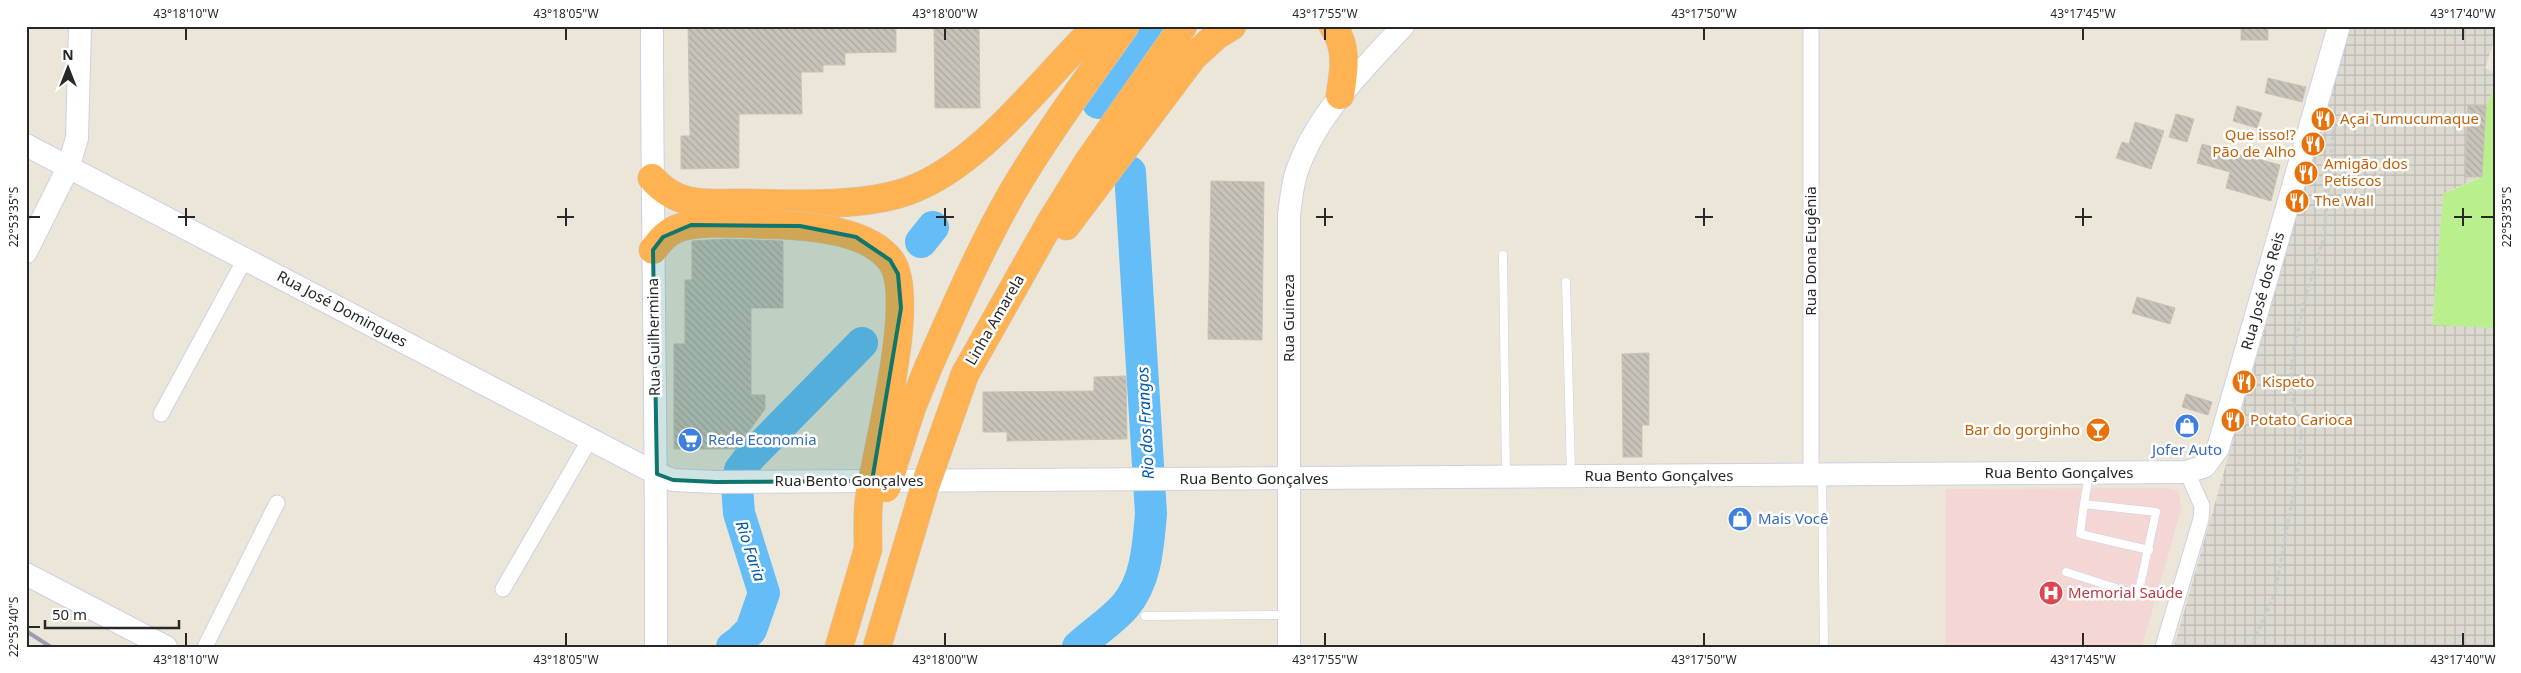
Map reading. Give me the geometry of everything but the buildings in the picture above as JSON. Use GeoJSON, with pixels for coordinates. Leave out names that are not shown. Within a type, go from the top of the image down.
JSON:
{"type":"FeatureCollection","features":[{"type":"Feature","properties":{"kind":"highway"},"geometry":{"type":"LineString","coordinates":[[652,178],[671,196],[692,201],[824,202],[865,200],[907,191],[939,176],[967,157],[1003,124],[1097,26]]}},
{"type":"Feature","properties":{"kind":"highway"},"geometry":{"type":"LineString","coordinates":[[839,647],[898,448],[928,368],[977,258],[1012,193],[1048,133],[1125,26]]}},
{"type":"Feature","properties":{"kind":"highway","name":"Linha Amarela"},"geometry":{"type":"LineString","coordinates":[[877,647],[925,486],[964,374],[989,327],[1013,291],[1050,223],[1088,162],[1183,26]]}},
{"type":"Feature","properties":{"kind":"highway"},"geometry":{"type":"LineString","coordinates":[[1013,291],[1076,214],[1194,58],[1216,36],[1232,26]]}},
{"type":"Feature","properties":{"kind":"highway"},"geometry":{"type":"LineString","coordinates":[[1333,26],[1340,36],[1344,54],[1340,95]]}},
{"type":"Feature","properties":{"kind":"highway"},"geometry":{"type":"LineString","coordinates":[[652,250],[663,237],[675,230],[691,225],[782,225],[831,230],[856,237],[875,247],[890,260],[898,274],[901,308],[898,342],[869,502],[868,549]]}},
{"type":"Feature","properties":{"kind":"street"},"geometry":{"type":"LineString","coordinates":[[26,252],[68,168],[79,121],[80,26]]}},
{"type":"Feature","properties":{"kind":"street","name":"Rua Guilhermina"},"geometry":{"type":"LineString","coordinates":[[652,26],[652,250],[657,474],[656,647]]}},
{"type":"Feature","properties":{"kind":"street","name":"Rua Guineza"},"geometry":{"type":"LineString","coordinates":[[1289,647],[1289,215],[1292,188],[1309,144],[1340,95],[1403,26]]}},
{"type":"Feature","properties":{"kind":"street","name":"Rua Dona Eugênia"},"geometry":{"type":"LineString","coordinates":[[1811,26],[1816,475]]}},
{"type":"Feature","properties":{"kind":"street","name":"Rua José dos Reis"},"geometry":{"type":"LineString","coordinates":[[2196,469],[2218,448],[2339,26]]}},
{"type":"Feature","properties":{"kind":"street","name":"Rua José Domingues"},"geometry":{"type":"LineString","coordinates":[[26,145],[657,474]]}},
{"type":"Feature","properties":{"kind":"street"},"geometry":{"type":"LineString","coordinates":[[160,414],[245,259]]}},
{"type":"Feature","properties":{"kind":"street"},"geometry":{"type":"LineString","coordinates":[[503,589],[590,439]]}},
{"type":"Feature","properties":{"kind":"street"},"geometry":{"type":"LineString","coordinates":[[2163,647],[2201,519],[2202,506],[2196,469]]}},
{"type":"Feature","properties":{"kind":"street","name":"Rua Bento Gonçalves"},"geometry":{"type":"LineString","coordinates":[[657,474],[673,480],[764,482],[2089,473],[2196,469]]}},
{"type":"Feature","properties":{"kind":"street"},"geometry":{"type":"LineString","coordinates":[[205,647],[277,503]]}},
{"type":"Feature","properties":{"kind":"street"},"geometry":{"type":"LineString","coordinates":[[26,574],[166,647]]}},
{"type":"Feature","properties":{"kind":"lane"},"geometry":{"type":"LineString","coordinates":[[1503,255],[1506,478]]}},
{"type":"Feature","properties":{"kind":"lane"},"geometry":{"type":"LineString","coordinates":[[1566,282],[1571,477]]}},
{"type":"Feature","properties":{"kind":"lane"},"geometry":{"type":"LineString","coordinates":[[2089,473],[2080,534],[2149,550]]}},
{"type":"Feature","properties":{"kind":"lane"},"geometry":{"type":"LineString","coordinates":[[1816,475],[1824,647]]}},
{"type":"Feature","properties":{"kind":"lane"},"geometry":{"type":"LineString","coordinates":[[2066,572],[2138,595],[2156,512],[2084,504]]}},
{"type":"Feature","properties":{"kind":"lane"},"geometry":{"type":"LineString","coordinates":[[1145,616],[1288,614]]}},
{"type":"Feature","properties":{"kind":"path"},"geometry":{"type":"LineString","coordinates":[[2251,647],[2275,593],[2300,458],[2301,428],[2291,394],[2292,358],[2304,302],[2324,237],[2334,119]]}},
{"type":"Feature","properties":{"kind":"highlighted area"},"geometry":{"type":"Polygon","coordinates":[[[691,225],[800,226],[856,237],[890,260],[898,274],[901,308],[872,481],[716,482],[673,480],[657,474],[653,250],[663,237],[691,225]]]}},
{"type":"Feature","properties":{"kind":"shaded area"},"geometry":{"type":"Polygon","coordinates":[[[2351,26],[2495,26],[2495,38],[2485,68],[2495,73],[2495,85],[2486,106],[2465,177],[2477,178],[2443,194],[2432,325],[2495,328],[2495,647],[2174,647],[2351,26]]]}},
{"type":"Feature","properties":{"kind":"shaded area","name":"Memorial Saúde"},"geometry":{"type":"Polygon","coordinates":[[[2167,488],[2176,490],[2180,495],[2181,510],[2142,647],[1945,647],[1946,489],[2167,488]]]}},
{"type":"Feature","properties":{"kind":"green space"},"geometry":{"type":"Polygon","coordinates":[[[2495,85],[2495,328],[2432,326],[2443,194],[2482,177],[2486,106],[2495,85]]]}},
{"type":"Feature","properties":{"kind":"waterway","name":"Rio Faria"},"geometry":{"type":"LineString","coordinates":[[1098,103],[1155,26]]}},
{"type":"Feature","properties":{"kind":"waterway","name":"Rio dos Frangos"},"geometry":{"type":"LineString","coordinates":[[1078,647],[1114,617],[1132,596],[1142,574],[1149,538],[1151,514],[1130,172]]}},
{"type":"Feature","properties":{"kind":"waterway","name":"Rio Faria"},"geometry":{"type":"LineString","coordinates":[[921,242],[933,227]]}},
{"type":"Feature","properties":{"kind":"waterway","name":"Rio Faria"},"geometry":{"type":"LineString","coordinates":[[732,647],[751,630],[764,593],[739,513],[737,486],[740,470],[750,457],[862,343]]}},
{"type":"Feature","properties":{"kind":"railway"},"geometry":{"type":"LineString","coordinates":[[26,631],[51,647]]}},
{"type":"Feature","properties":{"kind":"place","name":"Açai Tumucumaque"},"geometry":{"type":"Point","coordinates":[2323,119]}},
{"type":"Feature","properties":{"kind":"place","name":"Que isso!? Pão de Alho"},"geometry":{"type":"Point","coordinates":[2313,144]}},
{"type":"Feature","properties":{"kind":"place","name":"Amigão dos Petiscos"},"geometry":{"type":"Point","coordinates":[2306,173]}},
{"type":"Feature","properties":{"kind":"place","name":"The Wall"},"geometry":{"type":"Point","coordinates":[2297,201]}},
{"type":"Feature","properties":{"kind":"place","name":"Kispeto"},"geometry":{"type":"Point","coordinates":[2244,382]}},
{"type":"Feature","properties":{"kind":"place","name":"Potato Carioca"},"geometry":{"type":"Point","coordinates":[2233,420]}},
{"type":"Feature","properties":{"kind":"place","name":"Jofer Auto"},"geometry":{"type":"Point","coordinates":[2187,426]}},
{"type":"Feature","properties":{"kind":"place","name":"Bar do gorginho"},"geometry":{"type":"Point","coordinates":[2098,430]}},
{"type":"Feature","properties":{"kind":"place","name":"Rede Economia"},"geometry":{"type":"Point","coordinates":[690,440]}},
{"type":"Feature","properties":{"kind":"place","name":"Mais Você"},"geometry":{"type":"Point","coordinates":[1740,519]}},
{"type":"Feature","properties":{"kind":"place","name":"Memorial Saúde"},"geometry":{"type":"Point","coordinates":[2051,593]}}]}
